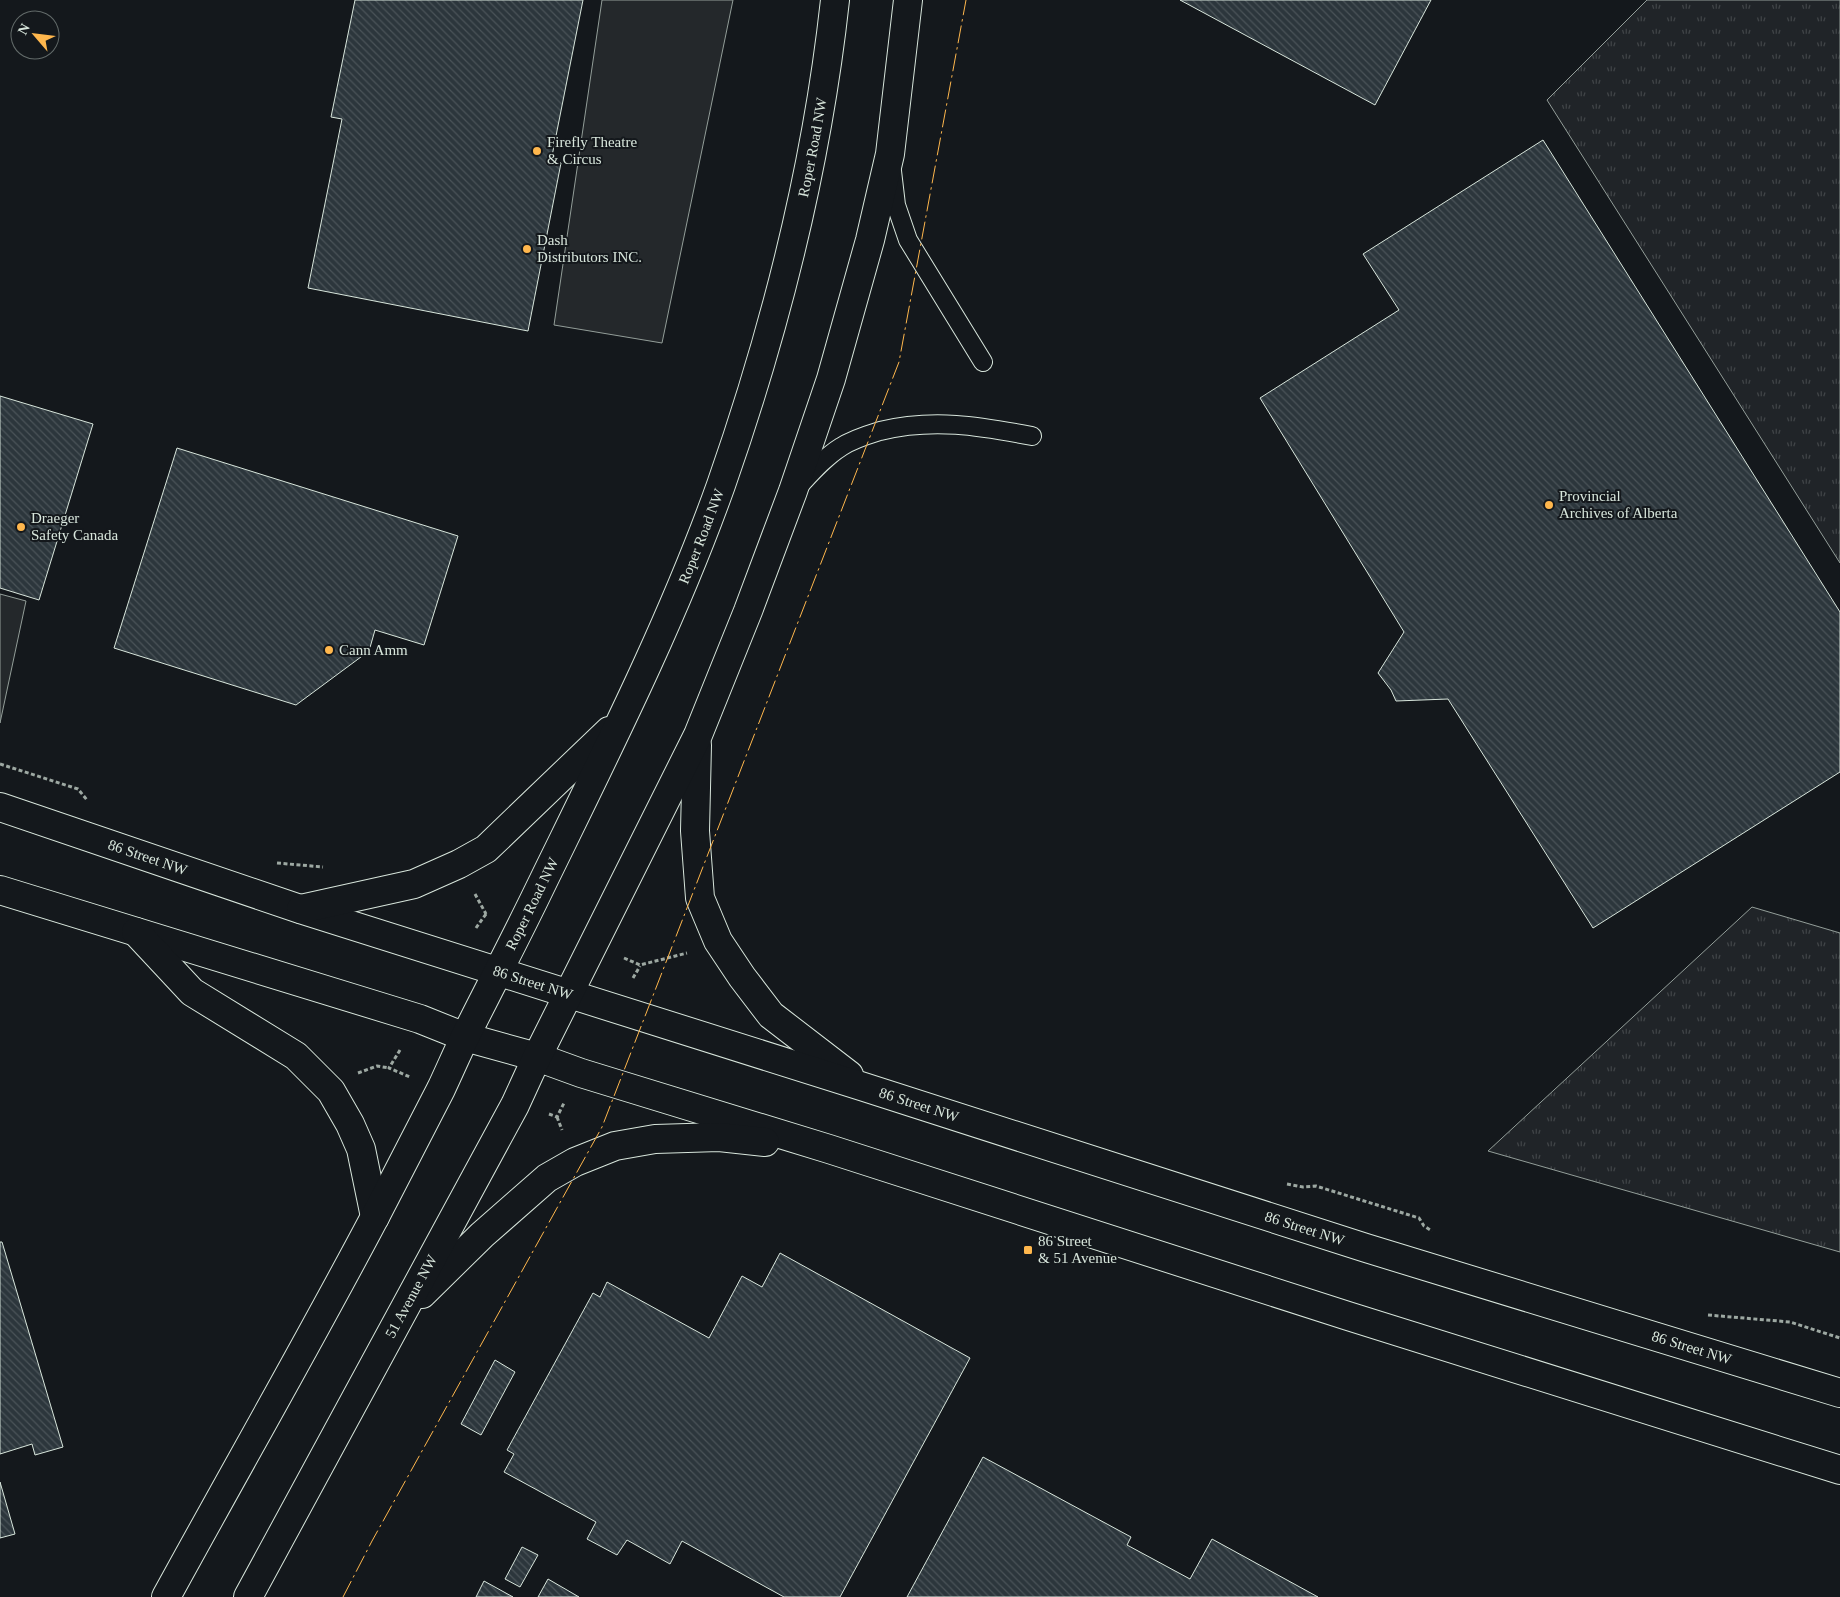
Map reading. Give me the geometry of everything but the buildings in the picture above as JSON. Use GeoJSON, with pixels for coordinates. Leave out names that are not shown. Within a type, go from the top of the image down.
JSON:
{"type":"FeatureCollection","features":[{"type":"Feature","properties":{"kind":"main road","name":"Roper Road NW"},"geometry":{"type":"LineString","coordinates":[[465,1037],[623,717],[684,579],[720,487],[756,380],[802,206],[830,47],[835,0]]}},
{"type":"Feature","properties":{"kind":"main road"},"geometry":{"type":"LineString","coordinates":[[570,994],[698,735],[748,611],[832,379],[855,297],[890,154],[908,0]]}},
{"type":"Feature","properties":{"kind":"main road"},"geometry":{"type":"LineString","coordinates":[[300,910],[414,884],[459,864],[486,849],[623,717]]}},
{"type":"Feature","properties":{"kind":"main road"},"geometry":{"type":"LineString","coordinates":[[698,735],[695,831],[700,898],[718,941],[771,1015],[864,1087]]}},
{"type":"Feature","properties":{"kind":"main road","name":"86 Street NW"},"geometry":{"type":"LineString","coordinates":[[0,807],[300,910],[864,1087],[1366,1248],[1840,1393]]}},
{"type":"Feature","properties":{"kind":"main road"},"geometry":{"type":"LineString","coordinates":[[0,890],[420,1019],[465,1037],[537,1057],[581,1073],[829,1149],[1348,1316],[1840,1470]]}},
{"type":"Feature","properties":{"kind":"main road"},"geometry":{"type":"LineString","coordinates":[[135,931],[192,992],[296,1056],[331,1091],[350,1124],[361,1149],[375,1216]]}},
{"type":"Feature","properties":{"kind":"main road","name":"51 Avenue NW"},"geometry":{"type":"LineString","coordinates":[[248,1597],[515,1105],[537,1057],[570,994]]}},
{"type":"Feature","properties":{"kind":"main road"},"geometry":{"type":"LineString","coordinates":[[166,1597],[375,1216],[465,1037]]}},
{"type":"Feature","properties":{"kind":"main road"},"geometry":{"type":"LineString","coordinates":[[401,1314],[482,1235],[547,1178],[575,1162],[615,1146],[655,1139],[719,1137],[829,1149]]}},
{"type":"Feature","properties":{"kind":"lane"},"geometry":{"type":"LineString","coordinates":[[890,154],[896,205],[908,240],[983,362]]}},
{"type":"Feature","properties":{"kind":"lane"},"geometry":{"type":"LineString","coordinates":[[793,491],[842,446],[870,434],[893,428],[920,424],[958,424],[1032,436]]}},
{"type":"Feature","properties":{"kind":"path"},"geometry":{"type":"LineString","coordinates":[[0,764],[78,788],[92,803]]}},
{"type":"Feature","properties":{"kind":"path"},"geometry":{"type":"LineString","coordinates":[[272,862],[328,868]]}},
{"type":"Feature","properties":{"kind":"path"},"geometry":{"type":"LineString","coordinates":[[474,893],[486,914],[496,917]]}},
{"type":"Feature","properties":{"kind":"path"},"geometry":{"type":"LineString","coordinates":[[474,932],[486,914]]}},
{"type":"Feature","properties":{"kind":"path"},"geometry":{"type":"LineString","coordinates":[[620,956],[640,966],[687,953]]}},
{"type":"Feature","properties":{"kind":"path"},"geometry":{"type":"LineString","coordinates":[[631,983],[640,966]]}},
{"type":"Feature","properties":{"kind":"path"},"geometry":{"type":"LineString","coordinates":[[389,1068],[400,1050]]}},
{"type":"Feature","properties":{"kind":"path"},"geometry":{"type":"LineString","coordinates":[[352,1076],[360,1071],[377,1066],[389,1068],[410,1078]]}},
{"type":"Feature","properties":{"kind":"path"},"geometry":{"type":"LineString","coordinates":[[541,1111],[557,1116],[567,1098]]}},
{"type":"Feature","properties":{"kind":"path"},"geometry":{"type":"LineString","coordinates":[[1280,1182],[1303,1187],[1316,1186],[1411,1215],[1419,1218],[1424,1226],[1436,1232]]}},
{"type":"Feature","properties":{"kind":"path"},"geometry":{"type":"LineString","coordinates":[[1704,1314],[1790,1322],[1840,1338]]}},
{"type":"Feature","properties":{"kind":"green space"},"geometry":{"type":"Polygon","coordinates":[[[1647,0],[1840,0],[1840,563],[1547,100],[1647,0]]]}},
{"type":"Feature","properties":{"kind":"green space"},"geometry":{"type":"Polygon","coordinates":[[[1752,907],[1840,933],[1840,1252],[1488,1151],[1752,907]]]}},
{"type":"Feature","properties":{"kind":"shaded area"},"geometry":{"type":"Polygon","coordinates":[[[602,0],[733,0],[662,343],[554,325],[602,0]]]}},
{"type":"Feature","properties":{"kind":"shaded area"},"geometry":{"type":"Polygon","coordinates":[[[0,594],[26,601],[0,723],[0,594]]]}},
{"type":"Feature","properties":{"kind":"power"},"geometry":{"type":"LineString","coordinates":[[343,1597],[372,1541],[602,1127],[899,362],[966,0]]}},
{"type":"Feature","properties":{"kind":"place","name":"Firefly Theatre & Circus"},"geometry":{"type":"Point","coordinates":[537,151]}},
{"type":"Feature","properties":{"kind":"place","name":"Dash Distributors INC."},"geometry":{"type":"Point","coordinates":[527,249]}},
{"type":"Feature","properties":{"kind":"place","name":"Provincial Archives of Alberta"},"geometry":{"type":"Point","coordinates":[1549,505]}},
{"type":"Feature","properties":{"kind":"place","name":"Draeger Safety Canada"},"geometry":{"type":"Point","coordinates":[21,527]}},
{"type":"Feature","properties":{"kind":"place","name":"Cann Amm"},"geometry":{"type":"Point","coordinates":[329,650]}},
{"type":"Feature","properties":{"kind":"place","name":"86 Street & 51 Avenue"},"geometry":{"type":"Point","coordinates":[1028,1250]}}]}
